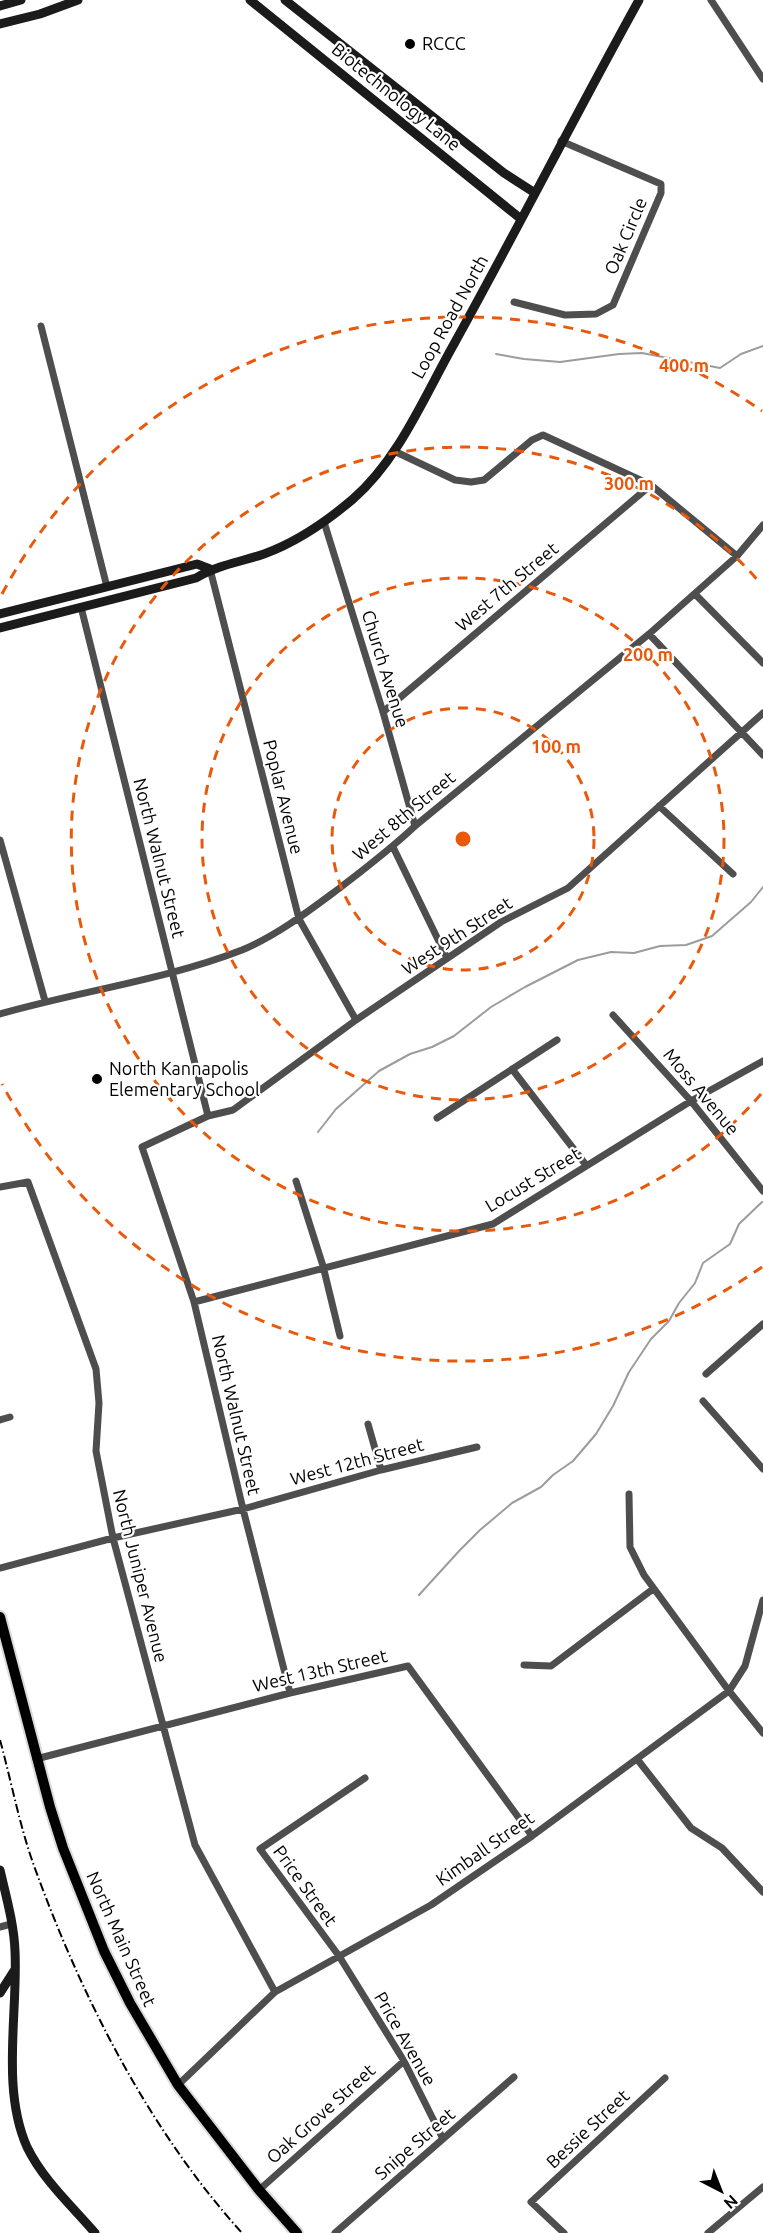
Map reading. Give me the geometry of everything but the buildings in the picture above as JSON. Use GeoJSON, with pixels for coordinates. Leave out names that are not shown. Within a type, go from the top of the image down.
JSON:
{"type":"FeatureCollection","features":[{"type":"Feature","properties":{"kind":"main road","name":"North Main Street"},"geometry":{"type":"LineString","coordinates":[[0,1617],[36,1759],[63,1848],[104,1951],[130,2003],[178,2085],[259,2190],[297,2233]]}},
{"type":"Feature","properties":{"kind":"street"},"geometry":{"type":"LineString","coordinates":[[0,6],[21,0]]}},
{"type":"Feature","properties":{"kind":"street"},"geometry":{"type":"LineString","coordinates":[[0,24],[40,14],[78,0]]}},
{"type":"Feature","properties":{"kind":"street","name":"Biotechnology Lane"},"geometry":{"type":"LineString","coordinates":[[250,0],[521,219]]}},
{"type":"Feature","properties":{"kind":"street","name":"Biotechnology Lane"},"geometry":{"type":"LineString","coordinates":[[285,0],[504,173],[534,193]]}},
{"type":"Feature","properties":{"kind":"street","name":"Loop Road North"},"geometry":{"type":"LineString","coordinates":[[0,628],[196,578],[210,570],[266,554],[324,522],[361,491],[394,451],[639,0]]}},
{"type":"Feature","properties":{"kind":"street"},"geometry":{"type":"LineString","coordinates":[[711,0],[763,79]]}},
{"type":"Feature","properties":{"kind":"street","name":"Oak Circle"},"geometry":{"type":"LineString","coordinates":[[514,302],[566,315],[596,314],[613,305],[661,193],[661,184],[561,141]]}},
{"type":"Feature","properties":{"kind":"street"},"geometry":{"type":"LineString","coordinates":[[41,326],[107,586]]}},
{"type":"Feature","properties":{"kind":"street"},"geometry":{"type":"LineString","coordinates":[[394,451],[454,480],[471,482],[484,480],[532,440],[543,435],[651,485],[737,556]]}},
{"type":"Feature","properties":{"kind":"street","name":"West 7th Street"},"geometry":{"type":"LineString","coordinates":[[383,712],[651,485]]}},
{"type":"Feature","properties":{"kind":"street","name":"Church Avenue"},"geometry":{"type":"LineString","coordinates":[[324,522],[383,712],[415,826]]}},
{"type":"Feature","properties":{"kind":"street","name":"West 8th Street"},"geometry":{"type":"LineString","coordinates":[[0,1014],[173,971],[242,949],[299,919],[393,847],[415,826],[649,634],[737,556],[762,530]]}},
{"type":"Feature","properties":{"kind":"street","name":"Loop Road North"},"geometry":{"type":"LineString","coordinates":[[0,614],[197,564],[210,570]]}},
{"type":"Feature","properties":{"kind":"street","name":"Poplar Avenue"},"geometry":{"type":"LineString","coordinates":[[210,570],[299,919],[356,1020]]}},
{"type":"Feature","properties":{"kind":"street"},"geometry":{"type":"LineString","coordinates":[[695,594],[763,663]]}},
{"type":"Feature","properties":{"kind":"street","name":"North Walnut Street"},"geometry":{"type":"LineString","coordinates":[[81,607],[208,1116]]}},
{"type":"Feature","properties":{"kind":"street"},"geometry":{"type":"LineString","coordinates":[[649,634],[763,754]]}},
{"type":"Feature","properties":{"kind":"street","name":"West 9th Street"},"geometry":{"type":"LineString","coordinates":[[142,1147],[208,1116],[233,1110],[356,1020],[501,922],[568,888],[763,713]]}},
{"type":"Feature","properties":{"kind":"street"},"geometry":{"type":"LineString","coordinates":[[659,806],[733,874]]}},
{"type":"Feature","properties":{"kind":"street"},"geometry":{"type":"LineString","coordinates":[[0,840],[45,1001]]}},
{"type":"Feature","properties":{"kind":"street"},"geometry":{"type":"LineString","coordinates":[[393,847],[447,958]]}},
{"type":"Feature","properties":{"kind":"street","name":"Moss Avenue"},"geometry":{"type":"LineString","coordinates":[[613,1015],[691,1101],[763,1191]]}},
{"type":"Feature","properties":{"kind":"street"},"geometry":{"type":"LineString","coordinates":[[437,1118],[557,1040]]}},
{"type":"Feature","properties":{"kind":"street","name":"Locust Street"},"geometry":{"type":"LineString","coordinates":[[194,1302],[323,1266],[493,1224],[691,1101],[763,1061]]}},
{"type":"Feature","properties":{"kind":"street"},"geometry":{"type":"LineString","coordinates":[[512,1069],[586,1165]]}},
{"type":"Feature","properties":{"kind":"street","name":"North Walnut Street"},"geometry":{"type":"LineString","coordinates":[[142,1147],[194,1302],[290,1693]]}},
{"type":"Feature","properties":{"kind":"street"},"geometry":{"type":"LineString","coordinates":[[296,1181],[323,1266],[340,1336]]}},
{"type":"Feature","properties":{"kind":"street","name":"North Juniper Avenue"},"geometry":{"type":"LineString","coordinates":[[0,1187],[28,1182],[96,1369],[99,1403],[96,1452],[113,1539],[195,1845],[275,1992]]}},
{"type":"Feature","properties":{"kind":"street"},"geometry":{"type":"LineString","coordinates":[[706,1374],[763,1324]]}},
{"type":"Feature","properties":{"kind":"street"},"geometry":{"type":"LineString","coordinates":[[703,1401],[763,1469]]}},
{"type":"Feature","properties":{"kind":"street"},"geometry":{"type":"LineString","coordinates":[[0,1420],[10,1417]]}},
{"type":"Feature","properties":{"kind":"street"},"geometry":{"type":"LineString","coordinates":[[368,1424],[381,1470]]}},
{"type":"Feature","properties":{"kind":"street","name":"West 12th Street"},"geometry":{"type":"LineString","coordinates":[[0,1568],[243,1509],[381,1470],[477,1447]]}},
{"type":"Feature","properties":{"kind":"street"},"geometry":{"type":"LineString","coordinates":[[629,1494],[630,1547],[644,1575],[729,1692],[763,1732]]}},
{"type":"Feature","properties":{"kind":"street"},"geometry":{"type":"LineString","coordinates":[[524,1665],[551,1666],[653,1589]]}},
{"type":"Feature","properties":{"kind":"street","name":"Kimball Street"},"geometry":{"type":"LineString","coordinates":[[178,2085],[275,1992],[431,1905],[532,1836],[729,1692],[745,1666],[763,1600]]}},
{"type":"Feature","properties":{"kind":"street","name":"West 13th Street"},"geometry":{"type":"LineString","coordinates":[[36,1759],[290,1693],[408,1666],[532,1836]]}},
{"type":"Feature","properties":{"kind":"street"},"geometry":{"type":"LineString","coordinates":[[637,1759],[691,1828],[722,1848],[763,1892]]}},
{"type":"Feature","properties":{"kind":"street","name":"Price Street"},"geometry":{"type":"LineString","coordinates":[[339,1956],[260,1849],[365,1778]]}},
{"type":"Feature","properties":{"kind":"street"},"geometry":{"type":"LineString","coordinates":[[0,1870],[15,1949],[14,2069],[16,2109],[21,2130],[41,2170],[95,2233]]}},
{"type":"Feature","properties":{"kind":"street"},"geometry":{"type":"LineString","coordinates":[[0,1927],[11,1924]]}},
{"type":"Feature","properties":{"kind":"street","name":"Price Avenue"},"geometry":{"type":"LineString","coordinates":[[339,1956],[404,2061],[443,2139]]}},
{"type":"Feature","properties":{"kind":"street"},"geometry":{"type":"LineString","coordinates":[[0,1993],[15,1969]]}},
{"type":"Feature","properties":{"kind":"street","name":"Oak Grove Street"},"geometry":{"type":"LineString","coordinates":[[259,2190],[404,2061]]}},
{"type":"Feature","properties":{"kind":"street","name":"Snipe Street"},"geometry":{"type":"LineString","coordinates":[[335,2233],[514,2078]]}},
{"type":"Feature","properties":{"kind":"street","name":"Bessie Street"},"geometry":{"type":"LineString","coordinates":[[564,2233],[531,2202],[664,2078]]}},
{"type":"Feature","properties":{"kind":"street"},"geometry":{"type":"LineString","coordinates":[[708,2233],[763,2187]]}},
{"type":"Feature","properties":{"kind":"waterway"},"geometry":{"type":"LineString","coordinates":[[496,354],[560,362],[642,353],[720,368],[741,354],[763,346]]}},
{"type":"Feature","properties":{"kind":"waterway"},"geometry":{"type":"LineString","coordinates":[[318,1132],[336,1109],[379,1071],[410,1054],[432,1047],[454,1036],[491,1007],[525,987],[578,960],[611,952],[634,953],[660,946],[686,945],[712,936],[751,902],[763,887]]}},
{"type":"Feature","properties":{"kind":"waterway"},"geometry":{"type":"LineString","coordinates":[[419,1595],[480,1530],[512,1503],[541,1487],[573,1461],[596,1434],[613,1406],[629,1372],[651,1339],[669,1321],[679,1303],[695,1283],[703,1263],[730,1244],[739,1224],[762,1202]]}},
{"type":"Feature","properties":{"kind":"railway"},"geometry":{"type":"LineString","coordinates":[[0,1740],[33,1863],[72,1961],[95,2010],[147,2105],[176,2150],[242,2233]]}},
{"type":"Feature","properties":{"kind":"place","name":"RCCC"},"geometry":{"type":"Point","coordinates":[410,44]}},
{"type":"Feature","properties":{"kind":"place","name":"North Kannapolis Elementary School"},"geometry":{"type":"Point","coordinates":[97,1079]}}]}
